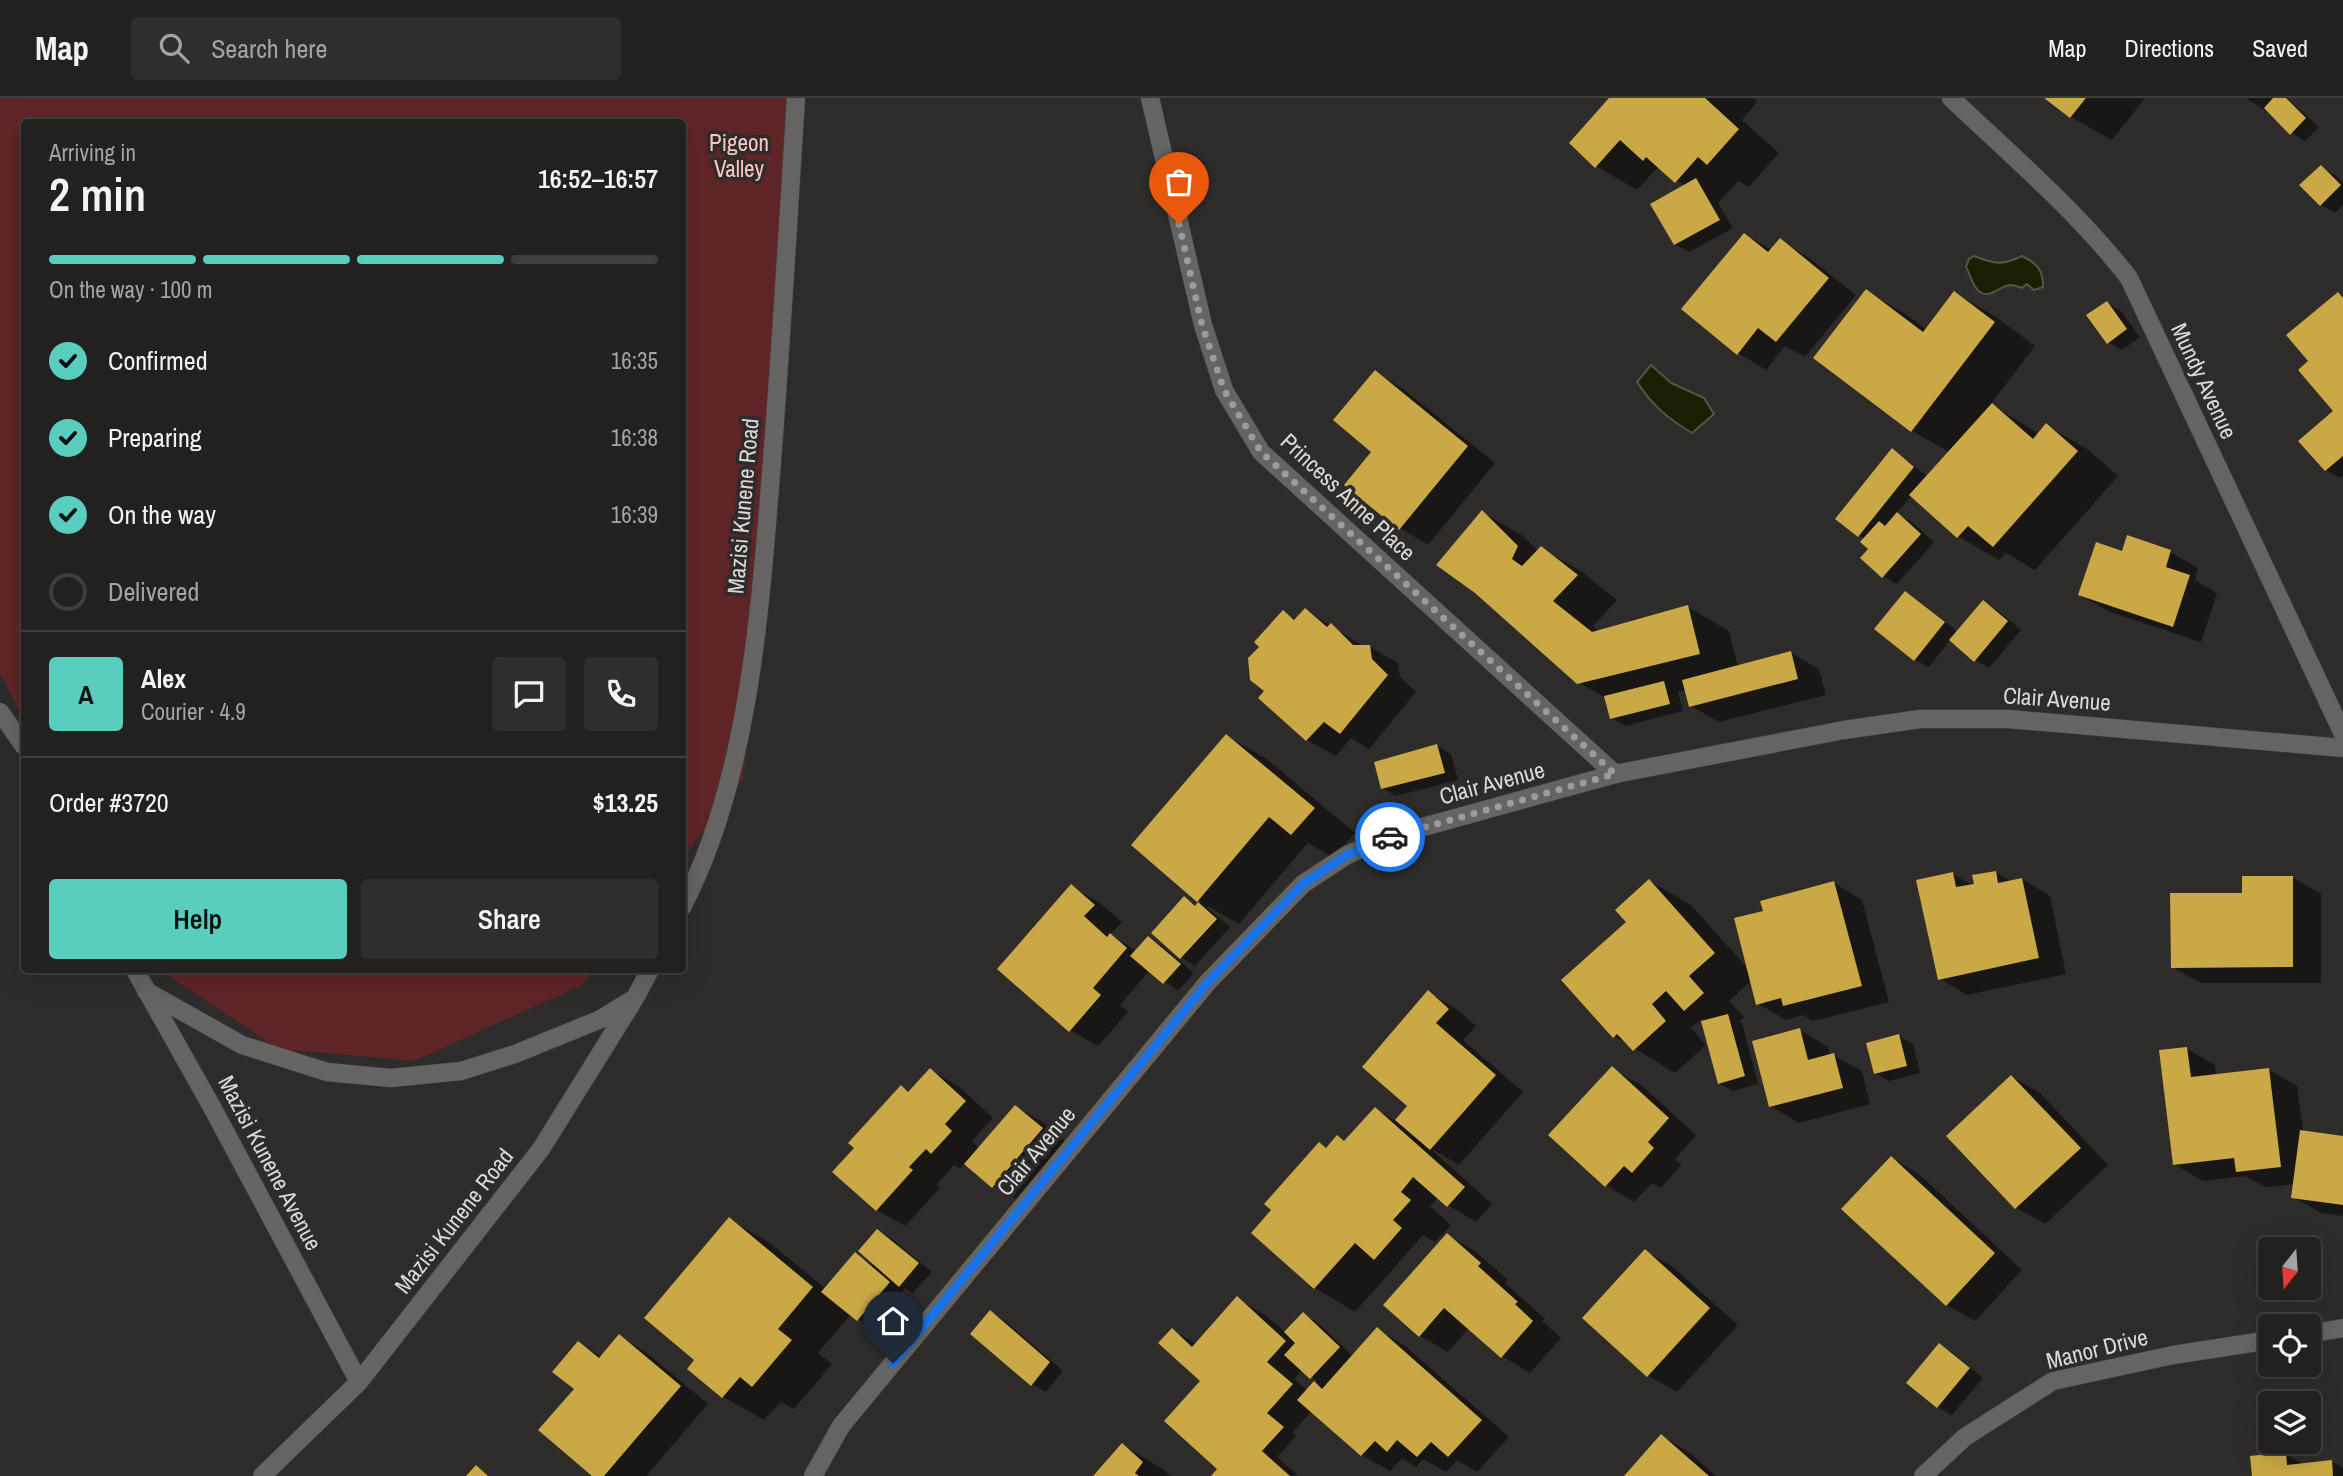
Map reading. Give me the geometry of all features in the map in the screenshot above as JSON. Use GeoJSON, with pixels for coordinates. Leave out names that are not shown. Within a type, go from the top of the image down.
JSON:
{"type":"FeatureCollection","features":[{"type":"Feature","properties":{"kind":"street","name":"Mazisi Kunene Road"},"geometry":{"type":"LineString","coordinates":[[686,899],[698,876],[724,801],[741,721],[761,600],[781,344],[796,98]]}},
{"type":"Feature","properties":{"kind":"street","name":"Princess Anne Place"},"geometry":{"type":"LineString","coordinates":[[1150,98],[1202,325],[1224,390],[1261,452],[1615,774]]}},
{"type":"Feature","properties":{"kind":"street","name":"Mundy Avenue"},"geometry":{"type":"LineString","coordinates":[[1951,98],[2102,243],[2129,278],[2343,734]]}},
{"type":"Feature","properties":{"kind":"street"},"geometry":{"type":"LineString","coordinates":[[0,712],[21,742]]}},
{"type":"Feature","properties":{"kind":"street","name":"Clair Avenue"},"geometry":{"type":"LineString","coordinates":[[813,1476],[841,1426],[1208,982],[1303,884],[1347,855],[1394,835],[1615,774],[1844,730],[1920,719],[2008,719],[2343,748]]}},
{"type":"Feature","properties":{"kind":"street","name":"Mazisi Kunene Avenue"},"geometry":{"type":"LineString","coordinates":[[137,973],[213,1109],[359,1382]]}},
{"type":"Feature","properties":{"kind":"street","name":"Mazisi Kunene Road"},"geometry":{"type":"LineString","coordinates":[[262,1476],[359,1382],[541,1149],[648,973]]}},
{"type":"Feature","properties":{"kind":"street"},"geometry":{"type":"LineString","coordinates":[[146,991],[242,1045],[327,1072],[391,1078],[461,1070],[515,1054],[601,1019],[635,998]]}},
{"type":"Feature","properties":{"kind":"street"},"geometry":{"type":"LineString","coordinates":[[2321,1332],[2343,1328]]}},
{"type":"Feature","properties":{"kind":"street","name":"Manor Drive"},"geometry":{"type":"LineString","coordinates":[[1923,1476],[1965,1437],[2053,1381],[2173,1355],[2258,1342]]}},
{"type":"Feature","properties":{"kind":"green space","name":"Pigeon Valley"},"geometry":{"type":"Polygon","coordinates":[[[0,98],[801,98],[743,779],[686,853],[686,119],[21,119],[21,713],[0,674],[0,98]]]}},
{"type":"Feature","properties":{"kind":"green space"},"geometry":{"type":"Polygon","coordinates":[[[168,973],[592,973],[582,985],[414,1061],[279,1049],[168,973]]]}},
{"type":"Feature","properties":{"kind":"shaded area"},"geometry":{"type":"Polygon","coordinates":[[[1974,256],[1998,263],[2022,256],[2038,268],[2043,287],[2034,290],[2027,284],[2022,288],[2010,285],[1989,294],[1981,293],[1966,267],[1969,259],[1974,256]]]}},
{"type":"Feature","properties":{"kind":"shaded area"},"geometry":{"type":"Polygon","coordinates":[[[1651,365],[1671,383],[1704,398],[1714,414],[1692,433],[1668,417],[1637,382],[1651,365]]]}},
{"type":"Feature","properties":{"kind":"building"},"geometry":{"type":"Polygon","coordinates":[[[1609,98],[1705,98],[1739,129],[1707,165],[1698,157],[1675,183],[1646,157],[1643,161],[1620,140],[1595,168],[1569,143],[1609,98]]]}},
{"type":"Feature","properties":{"kind":"building"},"geometry":{"type":"Polygon","coordinates":[[[2044,98],[2086,98],[2070,118],[2044,98]]]}},
{"type":"Feature","properties":{"kind":"building"},"geometry":{"type":"Polygon","coordinates":[[[2273,98],[2286,98],[2306,118],[2290,135],[2264,108],[2273,98]]]}},
{"type":"Feature","properties":{"kind":"building"},"geometry":{"type":"Polygon","coordinates":[[[2321,165],[2341,185],[2320,206],[2299,185],[2321,165]]]}},
{"type":"Feature","properties":{"kind":"building"},"geometry":{"type":"Polygon","coordinates":[[[1696,178],[1720,220],[1674,245],[1650,204],[1696,178]]]}},
{"type":"Feature","properties":{"kind":"building"},"geometry":{"type":"Polygon","coordinates":[[[1744,233],[1768,252],[1780,238],[1829,278],[1776,342],[1758,328],[1737,355],[1681,309],[1744,233]]]}},
{"type":"Feature","properties":{"kind":"building"},"geometry":{"type":"Polygon","coordinates":[[[1866,289],[1923,332],[1954,291],[1995,322],[1911,432],[1813,358],[1866,289]]]}},
{"type":"Feature","properties":{"kind":"building"},"geometry":{"type":"Polygon","coordinates":[[[2338,292],[2343,298],[2343,456],[2325,471],[2298,441],[2333,411],[2298,370],[2308,361],[2286,335],[2338,292]]]}},
{"type":"Feature","properties":{"kind":"building"},"geometry":{"type":"Polygon","coordinates":[[[2107,301],[2127,329],[2107,344],[2086,315],[2107,301]]]}},
{"type":"Feature","properties":{"kind":"building"},"geometry":{"type":"Polygon","coordinates":[[[1375,370],[1468,446],[1399,530],[1344,485],[1371,452],[1333,420],[1375,370]]]}},
{"type":"Feature","properties":{"kind":"building"},"geometry":{"type":"Polygon","coordinates":[[[1992,403],[2033,439],[2046,423],[2078,451],[1993,547],[1968,526],[1957,538],[1909,495],[1992,403]]]}},
{"type":"Feature","properties":{"kind":"building"},"geometry":{"type":"Polygon","coordinates":[[[1892,448],[1914,467],[1858,537],[1835,519],[1892,448]]]}},
{"type":"Feature","properties":{"kind":"building"},"geometry":{"type":"Polygon","coordinates":[[[1482,510],[1518,546],[1512,559],[1522,566],[1541,546],[1578,575],[1553,601],[1592,632],[1688,605],[1700,654],[1577,684],[1475,593],[1436,565],[1482,510]]]}},
{"type":"Feature","properties":{"kind":"building"},"geometry":{"type":"Polygon","coordinates":[[[1897,512],[1921,534],[1882,578],[1860,558],[1868,549],[1860,542],[1879,521],[1885,526],[1897,512]]]}},
{"type":"Feature","properties":{"kind":"building"},"geometry":{"type":"Polygon","coordinates":[[[2127,535],[2171,550],[2166,567],[2190,575],[2173,627],[2078,595],[2096,542],[2122,551],[2127,535]]]}},
{"type":"Feature","properties":{"kind":"building"},"geometry":{"type":"Polygon","coordinates":[[[1905,591],[1945,622],[1914,661],[1874,629],[1905,591]]]}},
{"type":"Feature","properties":{"kind":"building"},"geometry":{"type":"Polygon","coordinates":[[[1983,600],[2008,621],[1974,662],[1949,640],[1983,600]]]}},
{"type":"Feature","properties":{"kind":"building"},"geometry":{"type":"Polygon","coordinates":[[[1305,608],[1327,627],[1331,623],[1353,645],[1370,645],[1372,659],[1388,675],[1340,734],[1324,722],[1306,741],[1258,698],[1264,691],[1250,680],[1248,658],[1259,647],[1254,642],[1283,610],[1294,620],[1305,608]]]}},
{"type":"Feature","properties":{"kind":"building"},"geometry":{"type":"Polygon","coordinates":[[[1791,651],[1798,679],[1689,707],[1682,680],[1791,651]]]}},
{"type":"Feature","properties":{"kind":"building"},"geometry":{"type":"Polygon","coordinates":[[[1664,681],[1670,704],[1610,719],[1604,696],[1664,681]]]}},
{"type":"Feature","properties":{"kind":"building"},"geometry":{"type":"Polygon","coordinates":[[[1226,734],[1315,808],[1291,835],[1269,817],[1197,902],[1131,845],[1226,734]]]}},
{"type":"Feature","properties":{"kind":"building"},"geometry":{"type":"Polygon","coordinates":[[[1437,744],[1445,773],[1381,789],[1374,762],[1437,744]]]}},
{"type":"Feature","properties":{"kind":"building"},"geometry":{"type":"Polygon","coordinates":[[[1996,871],[1998,883],[2022,878],[2039,958],[1938,980],[1916,880],[1953,872],[1956,887],[1974,884],[1972,875],[1996,871]]]}},
{"type":"Feature","properties":{"kind":"building"},"geometry":{"type":"Polygon","coordinates":[[[2242,876],[2293,876],[2293,967],[2171,968],[2170,893],[2242,893],[2242,876]]]}},
{"type":"Feature","properties":{"kind":"building"},"geometry":{"type":"Polygon","coordinates":[[[1649,879],[1715,953],[1689,976],[1704,993],[1684,1011],[1666,991],[1652,1004],[1666,1021],[1633,1051],[1617,1034],[1613,1038],[1561,980],[1626,922],[1615,910],[1649,879]]]}},
{"type":"Feature","properties":{"kind":"building"},"geometry":{"type":"Polygon","coordinates":[[[1834,881],[1862,986],[1783,1006],[1781,998],[1756,1005],[1734,918],[1763,911],[1760,901],[1834,881]]]}},
{"type":"Feature","properties":{"kind":"building"},"geometry":{"type":"Polygon","coordinates":[[[1071,884],[1095,905],[1084,916],[1107,937],[1110,933],[1127,948],[1093,988],[1101,995],[1069,1032],[997,969],[1071,884]]]}},
{"type":"Feature","properties":{"kind":"building"},"geometry":{"type":"Polygon","coordinates":[[[1184,896],[1195,906],[1198,902],[1217,919],[1180,959],[1151,933],[1184,896]]]}},
{"type":"Feature","properties":{"kind":"building"},"geometry":{"type":"Polygon","coordinates":[[[1148,936],[1181,964],[1163,984],[1130,956],[1148,936]]]}},
{"type":"Feature","properties":{"kind":"building"},"geometry":{"type":"Polygon","coordinates":[[[1428,990],[1449,1009],[1436,1023],[1496,1075],[1430,1150],[1395,1120],[1407,1106],[1362,1067],[1428,990]]]}},
{"type":"Feature","properties":{"kind":"building"},"geometry":{"type":"Polygon","coordinates":[[[1728,1014],[1745,1076],[1718,1084],[1701,1021],[1728,1014]]]}},
{"type":"Feature","properties":{"kind":"building"},"geometry":{"type":"Polygon","coordinates":[[[1800,1028],[1808,1060],[1834,1053],[1843,1088],[1769,1107],[1752,1041],[1800,1028]]]}},
{"type":"Feature","properties":{"kind":"building"},"geometry":{"type":"Polygon","coordinates":[[[1899,1034],[1907,1066],[1874,1074],[1866,1043],[1899,1034]]]}},
{"type":"Feature","properties":{"kind":"building"},"geometry":{"type":"Polygon","coordinates":[[[2187,1047],[2191,1077],[2269,1068],[2281,1167],[2236,1172],[2234,1158],[2173,1165],[2159,1050],[2187,1047]]]}},
{"type":"Feature","properties":{"kind":"building"},"geometry":{"type":"Polygon","coordinates":[[[1612,1066],[1669,1118],[1648,1142],[1654,1148],[1632,1173],[1624,1166],[1605,1187],[1548,1135],[1612,1066]]]}},
{"type":"Feature","properties":{"kind":"building"},"geometry":{"type":"Polygon","coordinates":[[[930,1068],[966,1101],[945,1124],[952,1131],[931,1154],[926,1149],[909,1167],[913,1170],[876,1211],[832,1172],[854,1148],[848,1143],[901,1085],[908,1092],[930,1068]]]}},
{"type":"Feature","properties":{"kind":"building"},"geometry":{"type":"Polygon","coordinates":[[[2011,1075],[2081,1148],[2015,1209],[1946,1136],[2011,1075]]]}},
{"type":"Feature","properties":{"kind":"building"},"geometry":{"type":"Polygon","coordinates":[[[1015,1105],[1043,1128],[992,1188],[964,1164],[1015,1105]]]}},
{"type":"Feature","properties":{"kind":"building"},"geometry":{"type":"Polygon","coordinates":[[[1375,1107],[1465,1187],[1447,1207],[1413,1177],[1401,1192],[1411,1200],[1393,1220],[1402,1228],[1374,1260],[1355,1243],[1314,1289],[1251,1233],[1271,1210],[1264,1204],[1319,1142],[1326,1148],[1337,1135],[1344,1141],[1375,1107]]]}},
{"type":"Feature","properties":{"kind":"building"},"geometry":{"type":"Polygon","coordinates":[[[2300,1130],[2343,1136],[2343,1205],[2291,1198],[2300,1130]]]}},
{"type":"Feature","properties":{"kind":"building"},"geometry":{"type":"Polygon","coordinates":[[[1891,1156],[1995,1253],[1946,1306],[1841,1209],[1891,1156]]]}},
{"type":"Feature","properties":{"kind":"building"},"geometry":{"type":"Polygon","coordinates":[[[729,1217],[813,1287],[778,1329],[792,1340],[752,1387],[740,1377],[722,1398],[687,1369],[694,1360],[644,1318],[729,1217]]]}},
{"type":"Feature","properties":{"kind":"building"},"geometry":{"type":"Polygon","coordinates":[[[877,1229],[919,1263],[899,1287],[858,1251],[877,1229]]]}},
{"type":"Feature","properties":{"kind":"building"},"geometry":{"type":"Polygon","coordinates":[[[1447,1233],[1481,1263],[1478,1266],[1518,1302],[1515,1304],[1533,1321],[1501,1358],[1444,1308],[1419,1337],[1383,1305],[1447,1233]]]}},
{"type":"Feature","properties":{"kind":"building"},"geometry":{"type":"Polygon","coordinates":[[[1645,1249],[1710,1308],[1647,1377],[1582,1318],[1645,1249]]]}},
{"type":"Feature","properties":{"kind":"building"},"geometry":{"type":"Polygon","coordinates":[[[855,1252],[890,1282],[857,1321],[821,1292],[855,1252]]]}},
{"type":"Feature","properties":{"kind":"building"},"geometry":{"type":"Polygon","coordinates":[[[1237,1296],[1286,1341],[1267,1362],[1293,1384],[1267,1413],[1284,1427],[1262,1451],[1290,1476],[1211,1476],[1217,1469],[1164,1421],[1200,1381],[1158,1343],[1172,1328],[1192,1347],[1237,1296]]]}},
{"type":"Feature","properties":{"kind":"building"},"geometry":{"type":"Polygon","coordinates":[[[990,1310],[1050,1362],[1031,1386],[970,1334],[990,1310]]]}},
{"type":"Feature","properties":{"kind":"building"},"geometry":{"type":"Polygon","coordinates":[[[1303,1312],[1340,1347],[1310,1379],[1284,1355],[1295,1343],[1284,1332],[1303,1312]]]}},
{"type":"Feature","properties":{"kind":"building"},"geometry":{"type":"Polygon","coordinates":[[[1377,1327],[1482,1420],[1448,1457],[1431,1442],[1417,1457],[1397,1440],[1387,1452],[1375,1441],[1361,1456],[1297,1400],[1314,1381],[1322,1389],[1377,1327]]]}},
{"type":"Feature","properties":{"kind":"building"},"geometry":{"type":"Polygon","coordinates":[[[619,1334],[681,1386],[604,1476],[592,1476],[538,1430],[574,1389],[552,1372],[578,1341],[599,1358],[619,1334]]]}},
{"type":"Feature","properties":{"kind":"building"},"geometry":{"type":"Polygon","coordinates":[[[1939,1343],[1970,1368],[1937,1408],[1906,1383],[1939,1343]]]}},
{"type":"Feature","properties":{"kind":"building"},"geometry":{"type":"Polygon","coordinates":[[[1661,1434],[1709,1476],[1624,1476],[1661,1434]]]}},
{"type":"Feature","properties":{"kind":"building"},"geometry":{"type":"Polygon","coordinates":[[[1122,1443],[1143,1462],[1135,1473],[1139,1476],[1093,1476],[1122,1443]]]}},
{"type":"Feature","properties":{"kind":"building"},"geometry":{"type":"Polygon","coordinates":[[[2286,1454],[2287,1465],[2332,1460],[2333,1476],[2252,1476],[2250,1456],[2286,1454]]]}},
{"type":"Feature","properties":{"kind":"building"},"geometry":{"type":"Polygon","coordinates":[[[476,1465],[488,1476],[466,1476],[476,1465]]]}},
{"type":"Feature","properties":{"kind":"way so far"},"geometry":{"type":"LineString","coordinates":[[1179,224],[1202,325],[1224,390],[1261,452],[1615,774],[1390,837]]}},
{"type":"Feature","properties":{"kind":"route"},"geometry":{"type":"LineString","coordinates":[[893,1363],[1208,982],[1303,884],[1347,855],[1390,837]]}}]}
